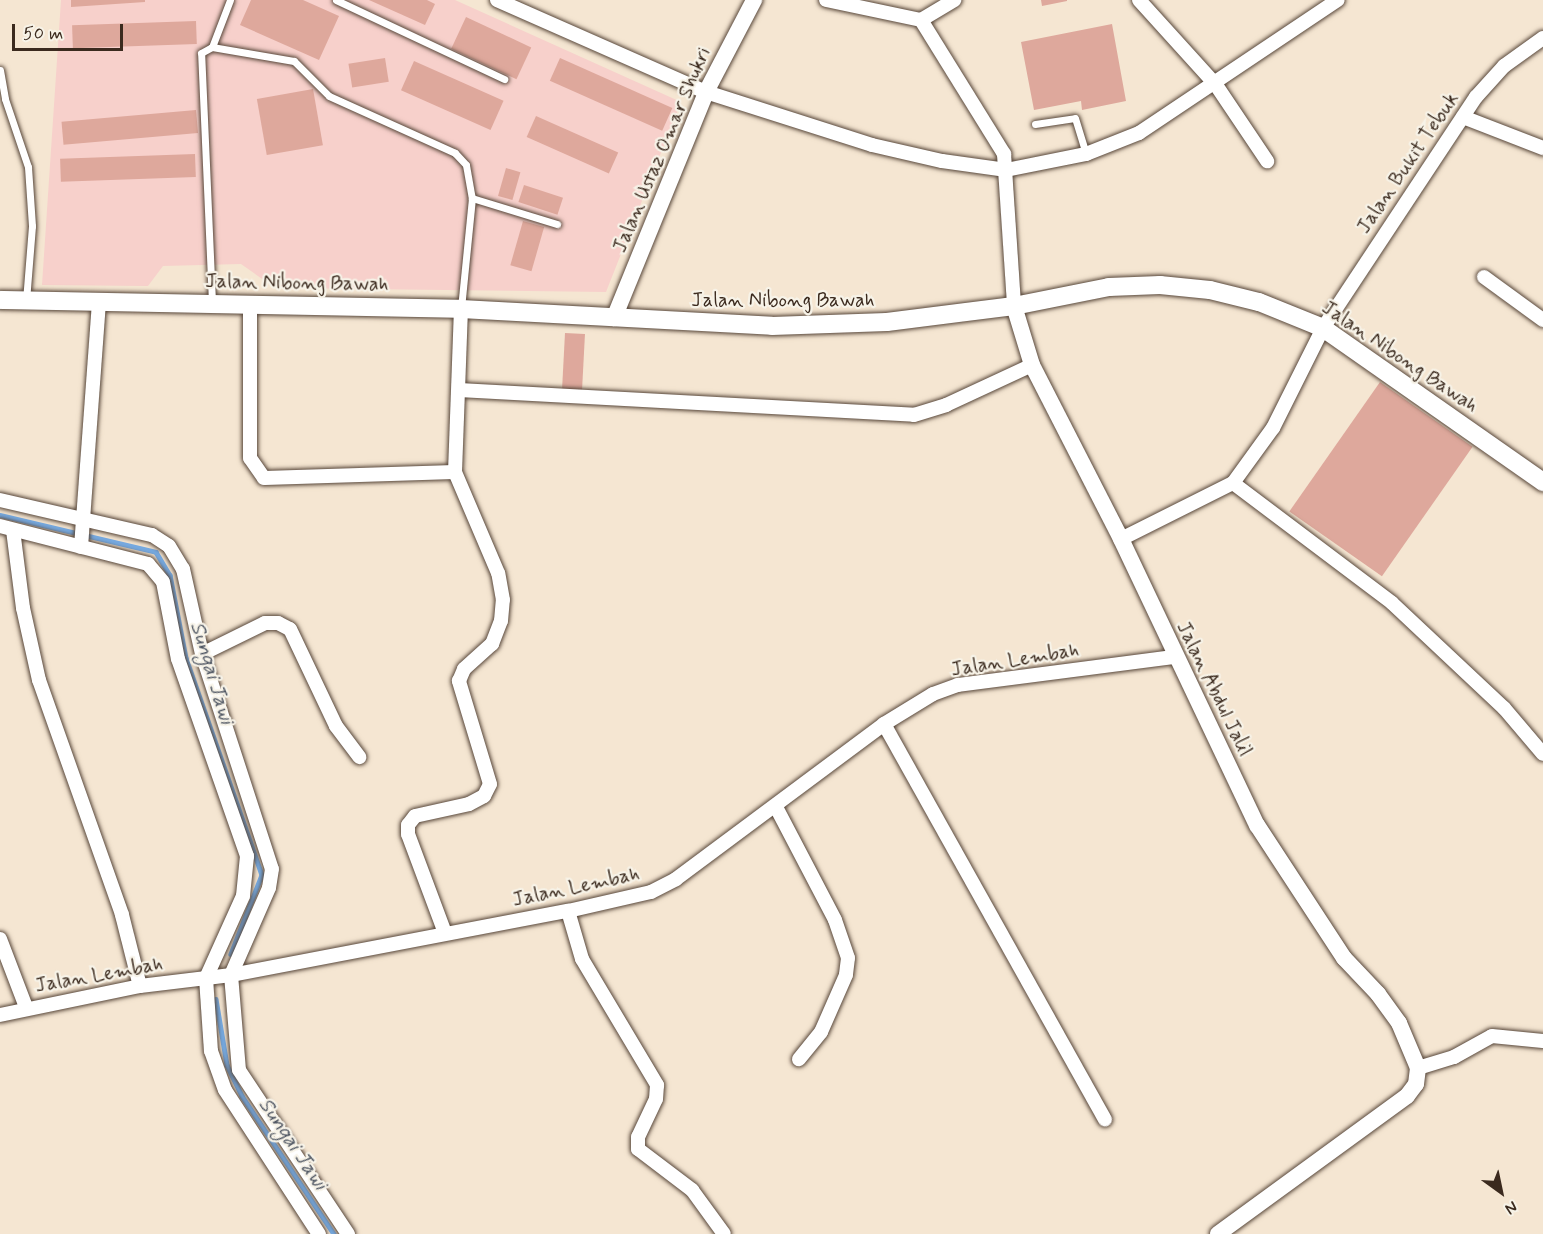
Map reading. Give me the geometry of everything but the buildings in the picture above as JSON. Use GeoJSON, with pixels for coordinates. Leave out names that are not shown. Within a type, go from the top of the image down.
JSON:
{"type":"FeatureCollection","features":[{"type":"Feature","properties":{"kind":"main road","name":"Jalan Nibong Bawah"},"geometry":{"type":"LineString","coordinates":[[0,300],[250,303],[461,309],[614,318],[824,325],[886,322],[1014,306],[1109,287],[1160,285],[1210,290],[1259,302],[1323,327],[1543,482]]}},
{"type":"Feature","properties":{"kind":"street"},"geometry":{"type":"LineString","coordinates":[[497,0],[706,92],[872,145],[942,161],[1006,170],[1086,154],[1139,133],[1216,85],[1338,0]]}},
{"type":"Feature","properties":{"kind":"street","name":"Jalan Ustaz Omar Shukri"},"geometry":{"type":"LineString","coordinates":[[614,318],[706,92],[754,0]]}},
{"type":"Feature","properties":{"kind":"street"},"geometry":{"type":"LineString","coordinates":[[826,0],[921,20],[954,0]]}},
{"type":"Feature","properties":{"kind":"street"},"geometry":{"type":"LineString","coordinates":[[1139,0],[1216,85],[1267,161]]}},
{"type":"Feature","properties":{"kind":"street"},"geometry":{"type":"LineString","coordinates":[[921,20],[995,135],[1006,170],[1014,306]]}},
{"type":"Feature","properties":{"kind":"street","name":"Jalan Bukit Tebuk"},"geometry":{"type":"LineString","coordinates":[[1233,483],[1273,428],[1323,327],[1463,117],[1491,78],[1543,38]]}},
{"type":"Feature","properties":{"kind":"street"},"geometry":{"type":"LineString","coordinates":[[1463,117],[1543,148]]}},
{"type":"Feature","properties":{"kind":"street"},"geometry":{"type":"LineString","coordinates":[[1484,277],[1543,320]]}},
{"type":"Feature","properties":{"kind":"street"},"geometry":{"type":"LineString","coordinates":[[81,544],[99,302]]}},
{"type":"Feature","properties":{"kind":"street"},"geometry":{"type":"LineString","coordinates":[[250,303],[250,458],[255,471],[264,478],[455,472]]}},
{"type":"Feature","properties":{"kind":"street","name":"Jalan Abdul Jalil"},"geometry":{"type":"LineString","coordinates":[[1014,306],[1032,365],[1121,539],[1174,657],[1281,866],[1344,958],[1378,994],[1399,1023],[1418,1068]]}},
{"type":"Feature","properties":{"kind":"street"},"geometry":{"type":"LineString","coordinates":[[445,933],[408,834],[408,825],[415,816],[469,804],[484,796],[490,784],[459,681],[464,669],[492,644],[501,621],[503,600],[498,573],[455,472],[461,309]]}},
{"type":"Feature","properties":{"kind":"street"},"geometry":{"type":"LineString","coordinates":[[459,390],[914,415],[946,405],[1032,365]]}},
{"type":"Feature","properties":{"kind":"street"},"geometry":{"type":"LineString","coordinates":[[1121,539],[1233,483],[1400,610],[1504,708],[1543,753]]}},
{"type":"Feature","properties":{"kind":"street"},"geometry":{"type":"LineString","coordinates":[[0,500],[84,523],[152,535],[169,546],[183,569],[202,654],[272,869],[269,888],[231,975],[239,1070],[348,1234]]}},
{"type":"Feature","properties":{"kind":"street"},"geometry":{"type":"LineString","coordinates":[[140,986],[122,915],[39,680],[7,528],[81,544],[148,564],[163,582],[178,659],[248,856],[243,896],[206,978],[216,1071],[319,1234]]}},
{"type":"Feature","properties":{"kind":"street"},"geometry":{"type":"LineString","coordinates":[[202,654],[265,623],[278,623],[290,629],[336,726],[359,757]]}},
{"type":"Feature","properties":{"kind":"street","name":"Jalan Lembah"},"geometry":{"type":"LineString","coordinates":[[0,1015],[26,1007],[140,986],[231,975],[568,911],[651,892],[676,879],[776,807],[884,724],[933,694],[958,685],[1174,657]]}},
{"type":"Feature","properties":{"kind":"street"},"geometry":{"type":"LineString","coordinates":[[884,724],[1105,1120]]}},
{"type":"Feature","properties":{"kind":"street"},"geometry":{"type":"LineString","coordinates":[[776,807],[835,920],[848,958],[846,975],[821,1032],[798,1059]]}},
{"type":"Feature","properties":{"kind":"street"},"geometry":{"type":"LineString","coordinates":[[568,911],[586,968],[657,1085],[656,1099],[638,1137],[638,1149],[692,1190],[724,1234]]}},
{"type":"Feature","properties":{"kind":"street"},"geometry":{"type":"LineString","coordinates":[[0,939],[26,1007]]}},
{"type":"Feature","properties":{"kind":"street"},"geometry":{"type":"LineString","coordinates":[[1218,1234],[1407,1096],[1416,1084],[1418,1068],[1454,1057],[1491,1036],[1543,1041]]}},
{"type":"Feature","properties":{"kind":"lane"},"geometry":{"type":"LineString","coordinates":[[212,47],[230,0]]}},
{"type":"Feature","properties":{"kind":"lane"},"geometry":{"type":"LineString","coordinates":[[336,0],[504,79]]}},
{"type":"Feature","properties":{"kind":"lane"},"geometry":{"type":"LineString","coordinates":[[212,303],[201,53],[212,47],[294,61],[329,96],[455,153],[466,165],[472,198],[461,309]]}},
{"type":"Feature","properties":{"kind":"lane"},"geometry":{"type":"LineString","coordinates":[[0,70],[5,99],[28,167],[32,226],[26,300]]}},
{"type":"Feature","properties":{"kind":"lane"},"geometry":{"type":"LineString","coordinates":[[1035,124],[1075,118],[1086,154]]}},
{"type":"Feature","properties":{"kind":"lane"},"geometry":{"type":"LineString","coordinates":[[472,198],[557,224]]}},
{"type":"Feature","properties":{"kind":"shaded area"},"geometry":{"type":"Polygon","coordinates":[[[61,0],[455,0],[681,102],[606,292],[275,288],[241,264],[163,266],[148,286],[42,285],[61,0]]]}},
{"type":"Feature","properties":{"kind":"waterway","name":"Sungai Jawi"},"geometry":{"type":"LineString","coordinates":[[0,515],[156,552],[170,575],[186,658],[262,875],[231,954]]}},
{"type":"Feature","properties":{"kind":"waterway","name":"Sungai Jawi"},"geometry":{"type":"LineString","coordinates":[[216,999],[227,1065],[242,1096],[334,1234]]}}]}
